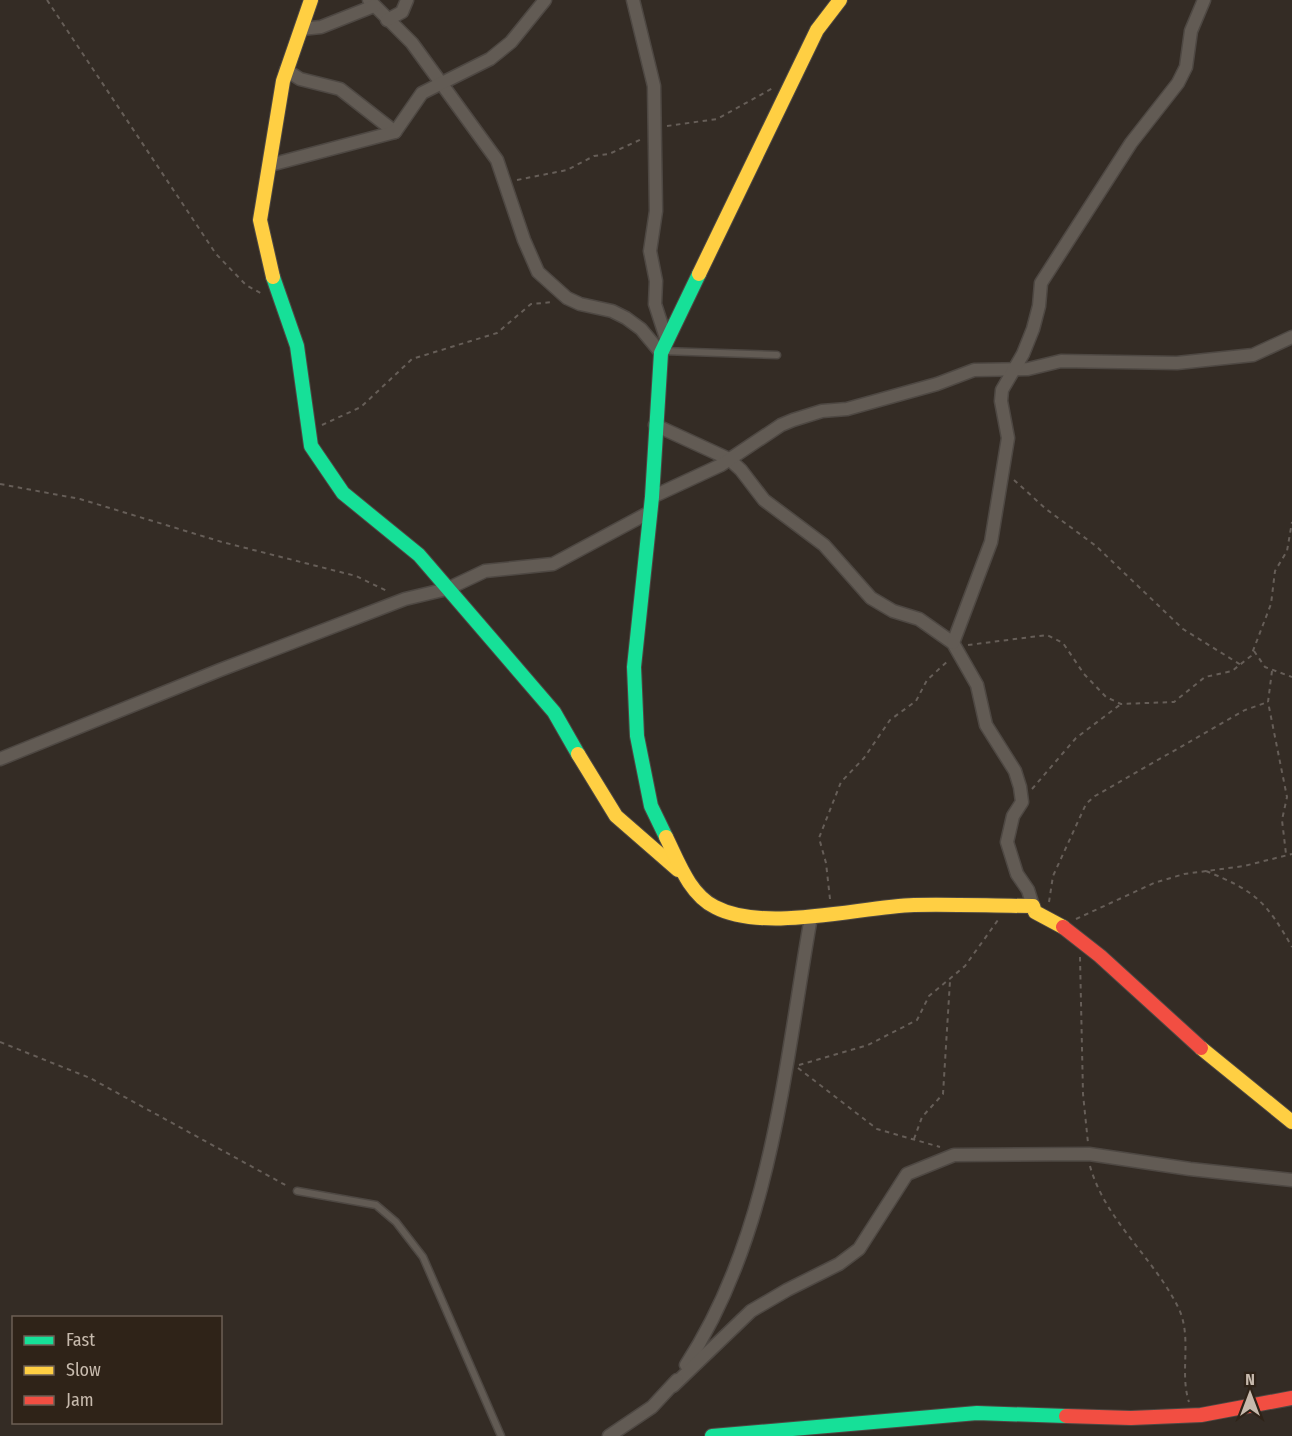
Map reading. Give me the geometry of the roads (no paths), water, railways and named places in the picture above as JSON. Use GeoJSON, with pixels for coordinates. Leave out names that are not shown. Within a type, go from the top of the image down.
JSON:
{"type":"FeatureCollection","features":[{"type":"Feature","properties":{"kind":"street"},"geometry":{"type":"LineString","coordinates":[[311,0],[286,70],[260,220],[269,266],[297,346],[311,446],[322,458],[330,475],[344,493],[396,534],[554,712],[600,794],[616,816],[684,874]]}},
{"type":"Feature","properties":{"kind":"street"},"geometry":{"type":"LineString","coordinates":[[387,20],[402,12],[406,0]]}},
{"type":"Feature","properties":{"kind":"street"},"geometry":{"type":"LineString","coordinates":[[270,165],[394,132],[404,122],[415,100],[440,82],[490,59],[511,42],[545,0]]}},
{"type":"Feature","properties":{"kind":"street"},"geometry":{"type":"LineString","coordinates":[[633,0],[654,86],[656,211],[650,234],[650,252],[656,281],[655,304],[663,347],[652,497],[634,667],[637,736],[651,806],[684,874],[700,896],[715,907],[739,915],[811,917],[913,904],[1034,906]]}},
{"type":"Feature","properties":{"kind":"street"},"geometry":{"type":"LineString","coordinates":[[663,347],[817,30],[840,0]]}},
{"type":"Feature","properties":{"kind":"street"},"geometry":{"type":"LineString","coordinates":[[954,645],[991,542],[1008,438],[1001,401],[1002,390],[1023,354],[1033,329],[1039,306],[1041,283],[1131,143],[1178,83],[1186,67],[1191,31],[1204,0]]}},
{"type":"Feature","properties":{"kind":"street"},"geometry":{"type":"LineString","coordinates":[[301,29],[321,27],[371,3],[412,43],[498,160],[524,240],[538,272],[567,298],[580,304],[612,310],[663,347]]}},
{"type":"Feature","properties":{"kind":"street"},"geometry":{"type":"LineString","coordinates":[[286,70],[300,79],[340,89],[394,132]]}},
{"type":"Feature","properties":{"kind":"street"},"geometry":{"type":"LineString","coordinates":[[652,497],[729,459],[781,424],[822,411],[847,409],[937,384],[974,370],[1041,367],[1061,361],[1178,363],[1253,355],[1292,337]]}},
{"type":"Feature","properties":{"kind":"street"},"geometry":{"type":"LineString","coordinates":[[656,424],[729,459],[741,470],[764,500],[824,545],[871,598],[893,611],[919,619],[954,645],[977,685],[986,725],[1014,771],[1022,802],[1013,816],[1007,842],[1017,874],[1028,890],[1035,912],[1063,926],[1209,1056],[1292,1122]]}},
{"type":"Feature","properties":{"kind":"street"},"geometry":{"type":"LineString","coordinates":[[0,759],[220,670],[405,599],[447,589],[485,571],[539,568],[553,564],[650,512]]}},
{"type":"Feature","properties":{"kind":"street"},"geometry":{"type":"LineString","coordinates":[[673,1386],[708,1326],[738,1262],[757,1207],[770,1153],[811,917]]}},
{"type":"Feature","properties":{"kind":"street"},"geometry":{"type":"LineString","coordinates":[[609,1436],[652,1407],[751,1311],[849,1258],[859,1248],[907,1174],[954,1155],[1089,1154],[1190,1169],[1292,1180]]}},
{"type":"Feature","properties":{"kind":"street"},"geometry":{"type":"LineString","coordinates":[[712,1436],[977,1413],[1131,1418],[1201,1415],[1292,1398]]}},
{"type":"Feature","properties":{"kind":"street"},"geometry":{"type":"LineString","coordinates":[[853,1436],[858,1422]]}},
{"type":"Feature","properties":{"kind":"lane"},"geometry":{"type":"LineString","coordinates":[[663,347],[777,355]]}},
{"type":"Feature","properties":{"kind":"lane"},"geometry":{"type":"LineString","coordinates":[[297,1191],[376,1205],[396,1222],[423,1257],[501,1436]]}}]}
